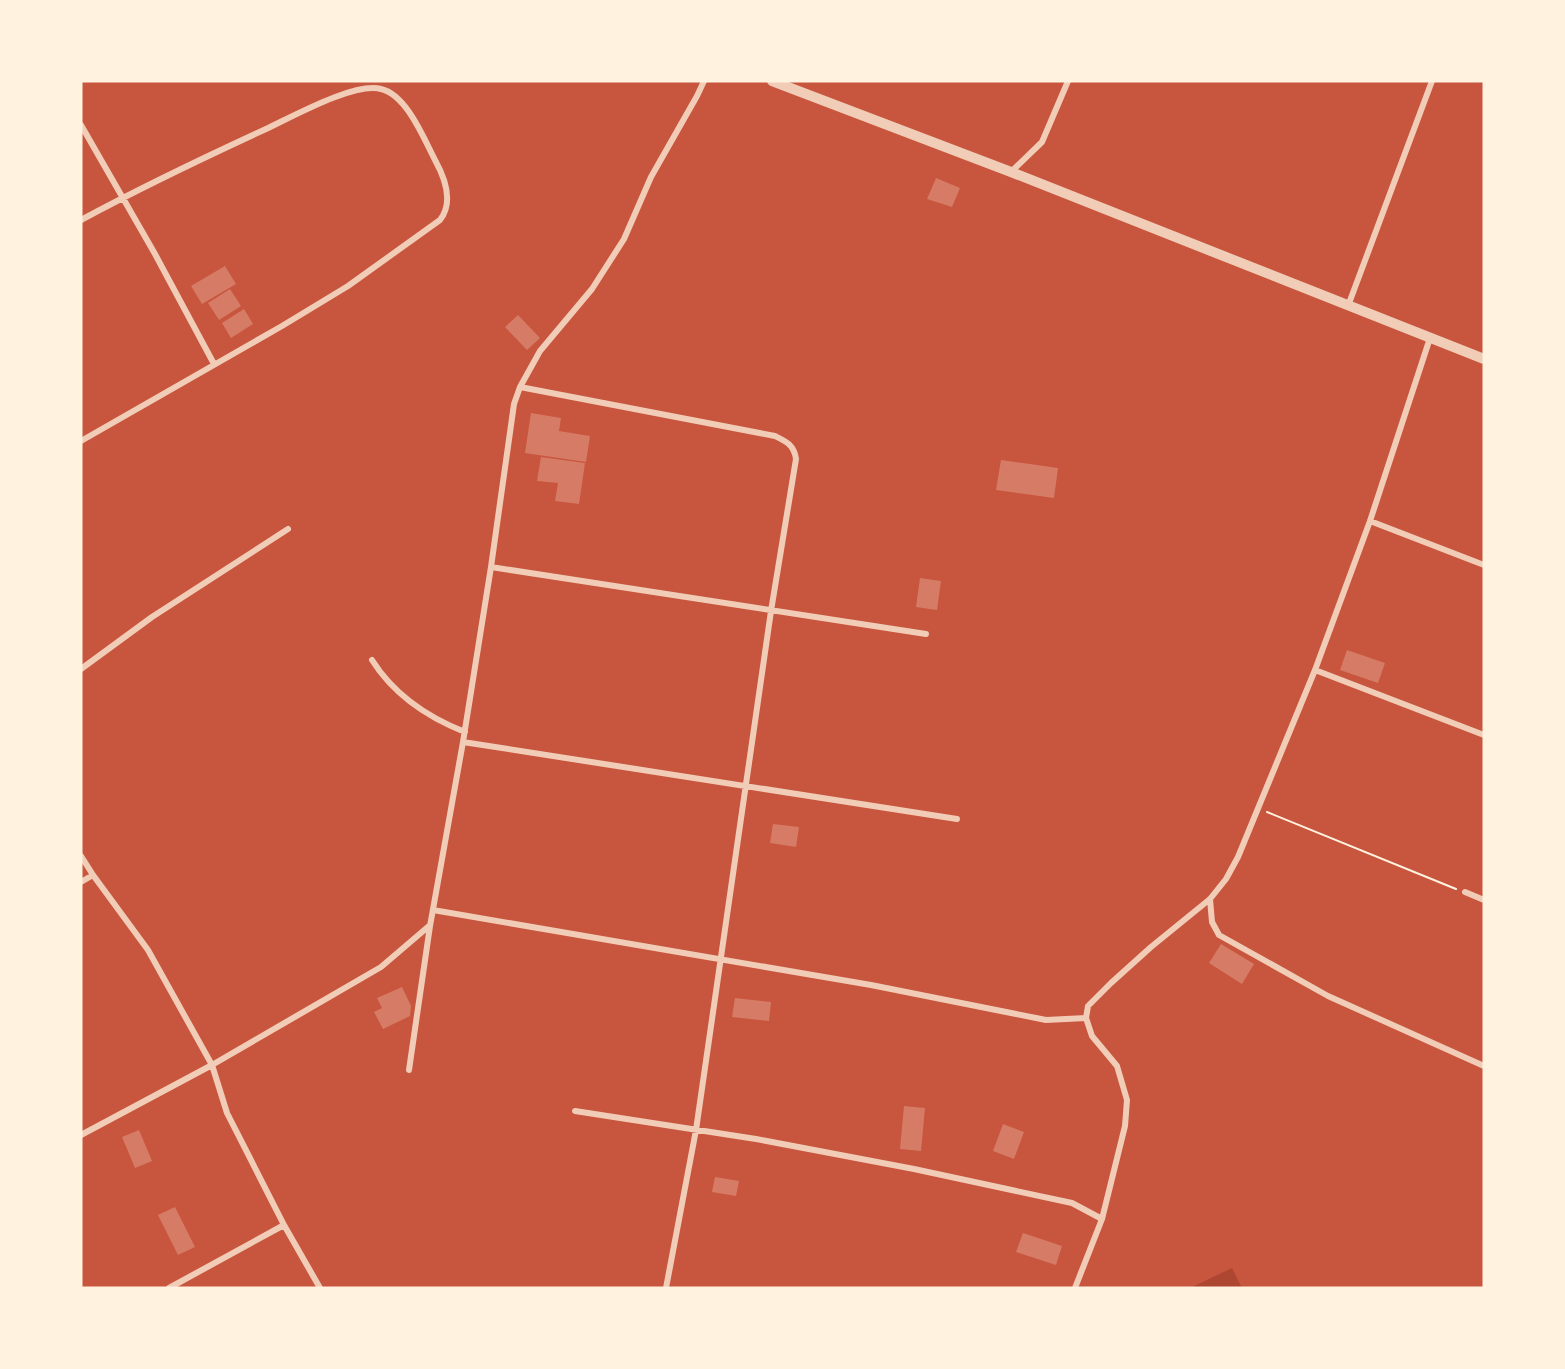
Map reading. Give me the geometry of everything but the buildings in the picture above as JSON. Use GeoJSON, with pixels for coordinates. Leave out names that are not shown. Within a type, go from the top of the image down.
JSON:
{"type":"FeatureCollection","features":[{"type":"Feature","properties":{"kind":"street"},"geometry":{"type":"LineString","coordinates":[[409,1070],[430,926],[465,732],[491,567],[510,422],[520,387],[540,351],[592,290],[624,239],[651,177],[704,81]]}},
{"type":"Feature","properties":{"kind":"street"},"geometry":{"type":"LineString","coordinates":[[772,81],[1011,172],[1484,359]]}},
{"type":"Feature","properties":{"kind":"street"},"geometry":{"type":"LineString","coordinates":[[1011,172],[1042,142],[1068,81]]}},
{"type":"Feature","properties":{"kind":"street"},"geometry":{"type":"LineString","coordinates":[[1348,306],[1424,108],[1432,81]]}},
{"type":"Feature","properties":{"kind":"street"},"geometry":{"type":"LineString","coordinates":[[81,220],[185,166],[335,98],[365,88],[379,88],[394,95],[402,102],[441,171],[448,196],[445,213],[440,220],[348,286],[81,441]]}},
{"type":"Feature","properties":{"kind":"street"},"geometry":{"type":"LineString","coordinates":[[81,125],[214,364]]}},
{"type":"Feature","properties":{"kind":"street"},"geometry":{"type":"LineString","coordinates":[[1075,1288],[1102,1219],[1125,1126],[1126,1100],[1117,1066],[1092,1036],[1086,1018],[1088,1006],[1111,982],[1210,899],[1226,879],[1238,857],[1315,670],[1370,521],[1430,338]]}},
{"type":"Feature","properties":{"kind":"street"},"geometry":{"type":"LineString","coordinates":[[520,387],[775,436],[795,450],[796,459],[719,958],[696,1130],[666,1288]]}},
{"type":"Feature","properties":{"kind":"street"},"geometry":{"type":"LineString","coordinates":[[1370,521],[1484,565]]}},
{"type":"Feature","properties":{"kind":"street"},"geometry":{"type":"LineString","coordinates":[[81,669],[152,617],[288,529]]}},
{"type":"Feature","properties":{"kind":"street"},"geometry":{"type":"LineString","coordinates":[[491,567],[927,634]]}},
{"type":"Feature","properties":{"kind":"street"},"geometry":{"type":"LineString","coordinates":[[372,660],[399,693],[420,710],[465,732]]}},
{"type":"Feature","properties":{"kind":"street"},"geometry":{"type":"LineString","coordinates":[[1315,670],[1484,735]]}},
{"type":"Feature","properties":{"kind":"street"},"geometry":{"type":"LineString","coordinates":[[463,742],[746,788],[957,819]]}},
{"type":"Feature","properties":{"kind":"street"},"geometry":{"type":"LineString","coordinates":[[81,856],[148,950],[212,1065],[227,1113],[284,1225],[320,1288]]}},
{"type":"Feature","properties":{"kind":"street"},"geometry":{"type":"LineString","coordinates":[[81,882],[93,875]]}},
{"type":"Feature","properties":{"kind":"street"},"geometry":{"type":"LineString","coordinates":[[1465,892],[1484,900]]}},
{"type":"Feature","properties":{"kind":"street"},"geometry":{"type":"LineString","coordinates":[[1210,899],[1212,922],[1219,935],[1328,996],[1484,1066]]}},
{"type":"Feature","properties":{"kind":"street"},"geometry":{"type":"LineString","coordinates":[[433,910],[871,985],[1046,1020],[1086,1018]]}},
{"type":"Feature","properties":{"kind":"street"},"geometry":{"type":"LineString","coordinates":[[81,1135],[212,1065],[381,967],[430,926]]}},
{"type":"Feature","properties":{"kind":"street"},"geometry":{"type":"LineString","coordinates":[[575,1111],[756,1139],[914,1169],[1072,1203],[1102,1219]]}},
{"type":"Feature","properties":{"kind":"street"},"geometry":{"type":"LineString","coordinates":[[169,1288],[284,1225]]}},
{"type":"Feature","properties":{"kind":"path"},"geometry":{"type":"LineString","coordinates":[[1259,808],[1465,892]]}},
{"type":"Feature","properties":{"kind":"shaded area"},"geometry":{"type":"Polygon","coordinates":[[[1232,1268],[1242,1288],[1190,1288],[1232,1268]]]}}]}
